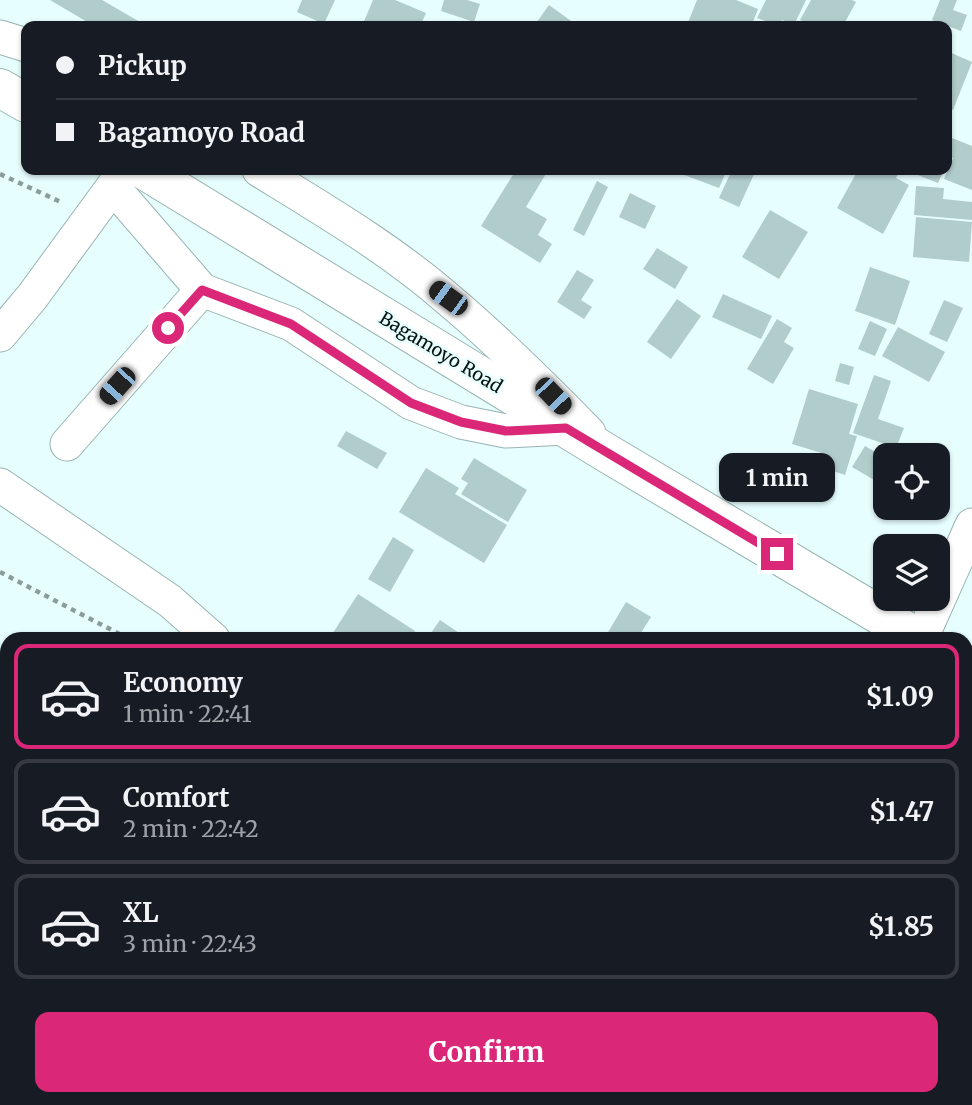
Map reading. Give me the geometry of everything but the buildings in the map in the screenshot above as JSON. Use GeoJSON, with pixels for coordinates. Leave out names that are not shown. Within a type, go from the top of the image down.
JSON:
{"type":"FeatureCollection","features":[{"type":"Feature","properties":{"kind":"highway"},"geometry":{"type":"LineString","coordinates":[[0,89],[21,100]]}},
{"type":"Feature","properties":{"kind":"highway","name":"Bagamoyo Road"},"geometry":{"type":"LineString","coordinates":[[127,175],[566,428],[909,632]]}},
{"type":"Feature","properties":{"kind":"street"},"geometry":{"type":"LineString","coordinates":[[0,37],[21,43]]}},
{"type":"Feature","properties":{"kind":"street"},"geometry":{"type":"LineString","coordinates":[[0,335],[127,175],[202,290],[291,324],[411,403],[461,422],[506,431],[566,428]]}},
{"type":"Feature","properties":{"kind":"street"},"geometry":{"type":"LineString","coordinates":[[267,175],[338,218],[448,298],[534,377],[610,455]]}},
{"type":"Feature","properties":{"kind":"street"},"geometry":{"type":"LineString","coordinates":[[67,444],[202,290]]}},
{"type":"Feature","properties":{"kind":"street"},"geometry":{"type":"LineString","coordinates":[[0,485],[170,601],[205,632]]}},
{"type":"Feature","properties":{"kind":"street"},"geometry":{"type":"LineString","coordinates":[[924,632],[972,525]]}},
{"type":"Feature","properties":{"kind":"path"},"geometry":{"type":"LineString","coordinates":[[0,174],[93,216]]}},
{"type":"Feature","properties":{"kind":"path"},"geometry":{"type":"LineString","coordinates":[[0,572],[116,632]]}},
{"type":"Feature","properties":{"kind":"route"},"geometry":{"type":"LineString","coordinates":[[168,328],[202,290],[291,324],[411,403],[461,422],[506,431],[566,428],[777,554]]}}]}
